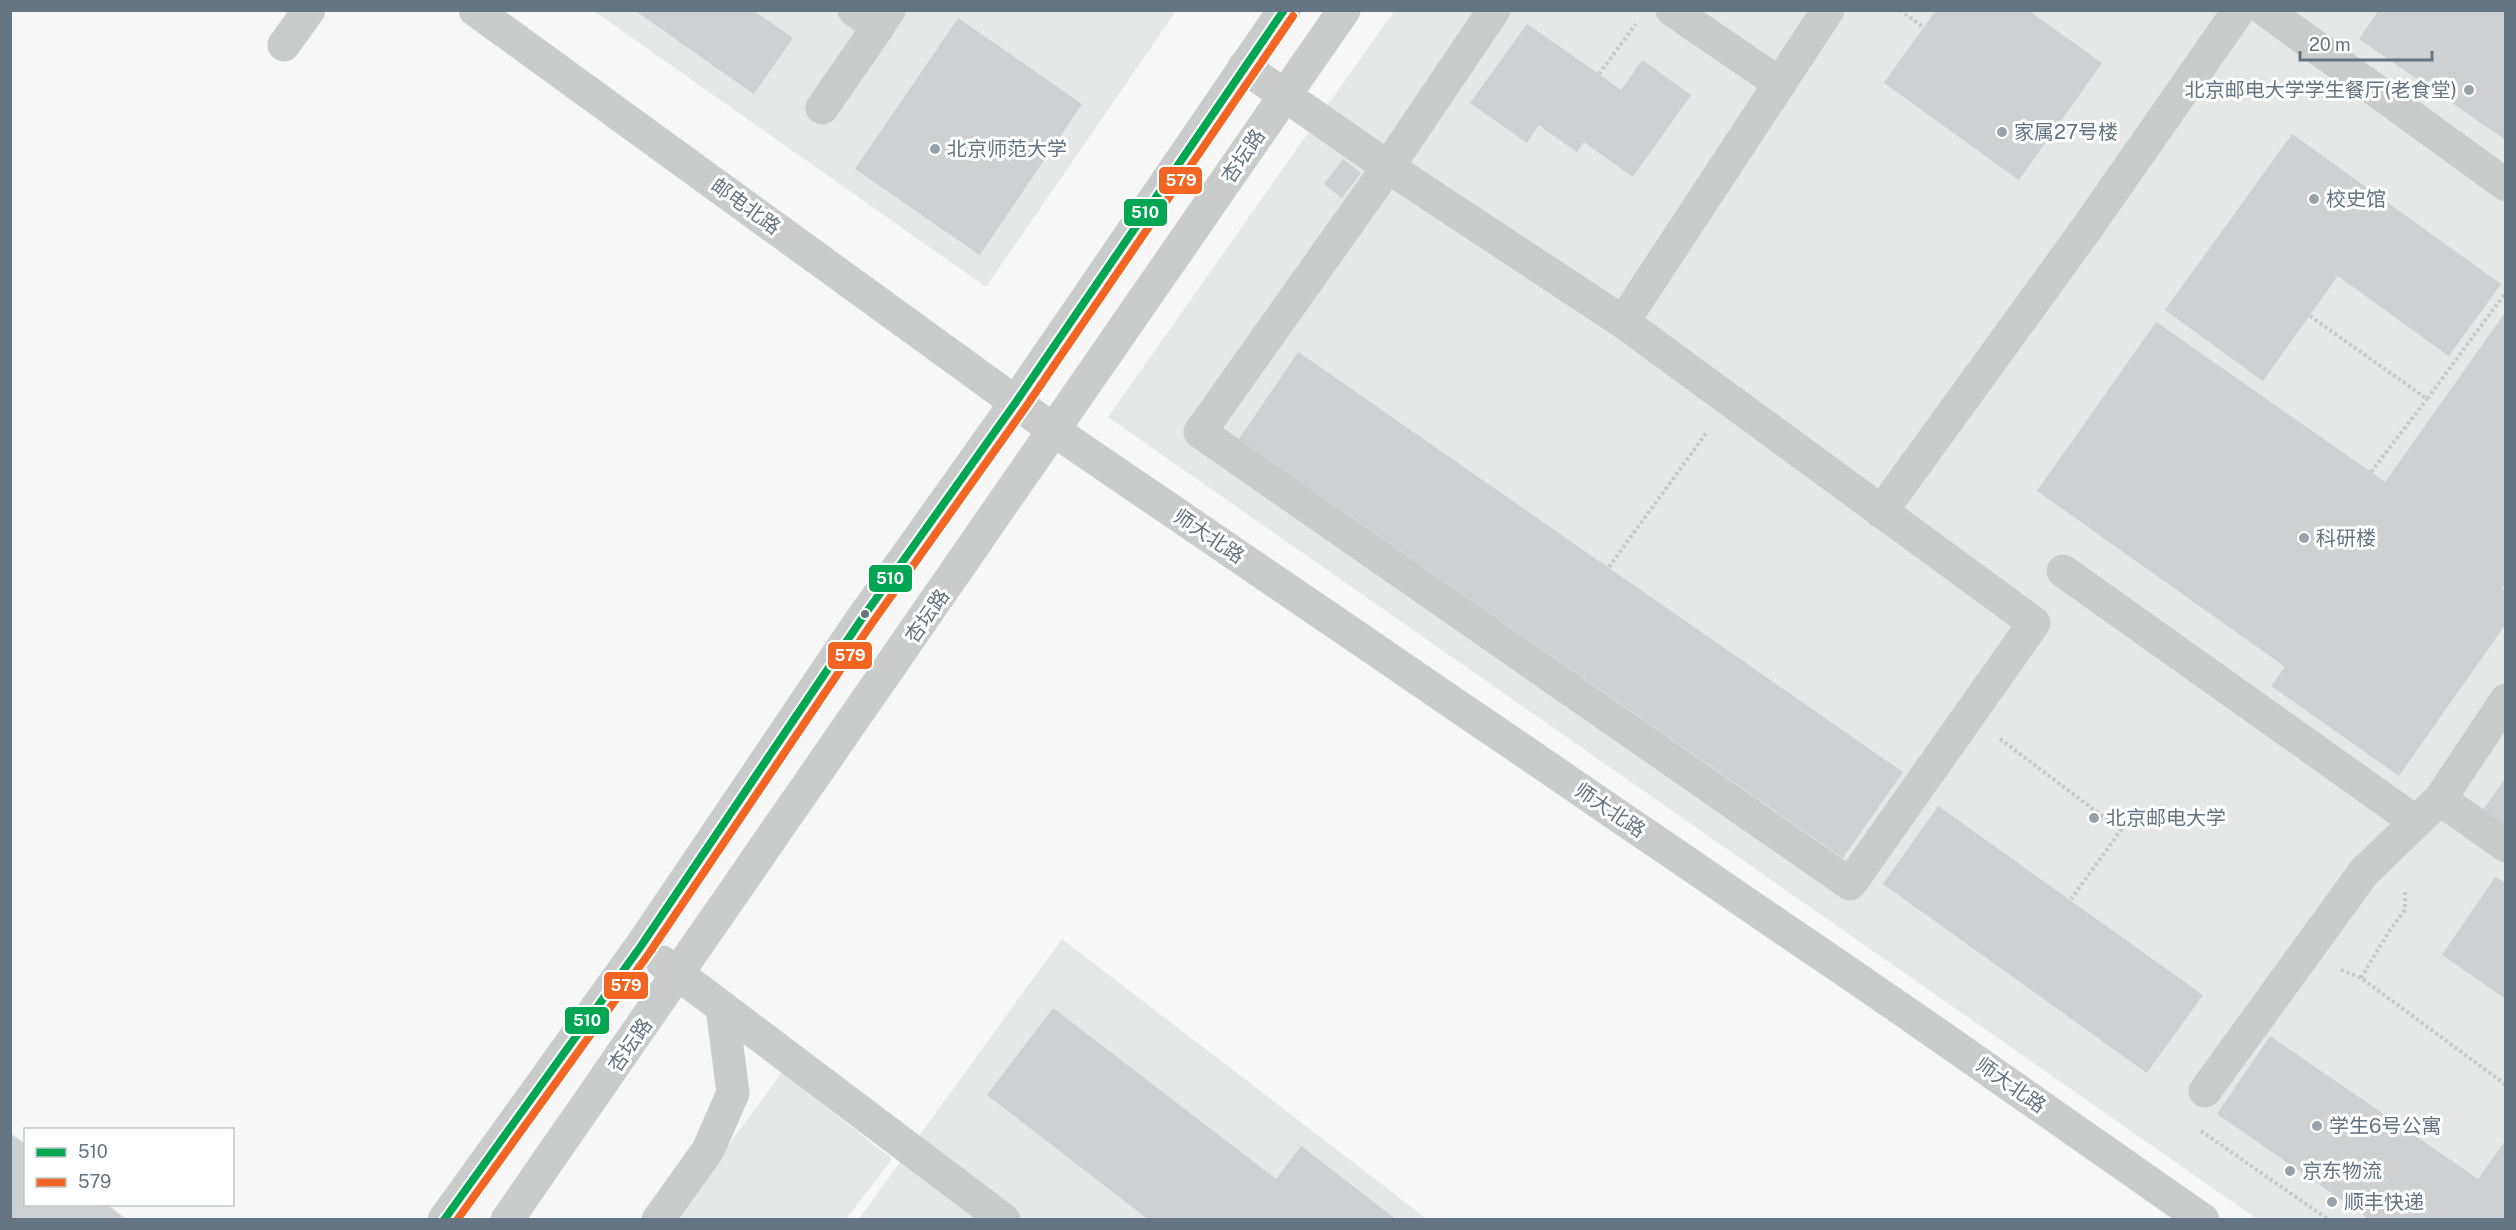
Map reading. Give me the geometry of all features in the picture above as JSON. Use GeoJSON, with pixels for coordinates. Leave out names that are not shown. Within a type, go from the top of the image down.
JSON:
{"type":"FeatureCollection","features":[{"type":"Feature","properties":{"kind":"street"},"geometry":{"type":"LineString","coordinates":[[284,45],[309,10]]}},
{"type":"Feature","properties":{"kind":"street","name":"邮电北路"},"geometry":{"type":"LineString","coordinates":[[475,10],[1016,402]]}},
{"type":"Feature","properties":{"kind":"street"},"geometry":{"type":"LineString","coordinates":[[444,1220],[641,946],[861,620],[1016,402],[1284,10]]}},
{"type":"Feature","properties":{"kind":"street","name":"杏坛路"},"geometry":{"type":"LineString","coordinates":[[507,1220],[1344,10]]}},
{"type":"Feature","properties":{"kind":"street"},"geometry":{"type":"LineString","coordinates":[[1244,68],[1388,167],[1623,322],[2034,624],[1850,884],[1200,432],[1388,167],[1494,10]]}},
{"type":"Feature","properties":{"kind":"street"},"geometry":{"type":"LineString","coordinates":[[1672,10],[1780,84]]}},
{"type":"Feature","properties":{"kind":"street"},"geometry":{"type":"LineString","coordinates":[[1623,322],[1828,10]]}},
{"type":"Feature","properties":{"kind":"street"},"geometry":{"type":"LineString","coordinates":[[1881,512],[2087,228],[2239,10]]}},
{"type":"Feature","properties":{"kind":"street"},"geometry":{"type":"LineString","coordinates":[[2265,10],[2505,185]]}},
{"type":"Feature","properties":{"kind":"street"},"geometry":{"type":"LineString","coordinates":[[822,108],[874,16]]}},
{"type":"Feature","properties":{"kind":"street","name":"师大北路"},"geometry":{"type":"LineString","coordinates":[[1016,402],[1910,1015],[2203,1220]]}},
{"type":"Feature","properties":{"kind":"street"},"geometry":{"type":"LineString","coordinates":[[2063,571],[2416,822]]}},
{"type":"Feature","properties":{"kind":"street"},"geometry":{"type":"LineString","coordinates":[[2205,1091],[2364,872],[2440,799],[2505,700]]}},
{"type":"Feature","properties":{"kind":"street"},"geometry":{"type":"LineString","coordinates":[[2440,799],[2505,846]]}},
{"type":"Feature","properties":{"kind":"street"},"geometry":{"type":"LineString","coordinates":[[641,946],[1004,1220]]}},
{"type":"Feature","properties":{"kind":"street"},"geometry":{"type":"LineString","coordinates":[[658,1220],[708,1150],[733,1093],[722,1007]]}},
{"type":"Feature","properties":{"kind":"path"},"geometry":{"type":"LineString","coordinates":[[1900,10],[1923,27]]}},
{"type":"Feature","properties":{"kind":"path"},"geometry":{"type":"LineString","coordinates":[[1599,74],[1639,20]]}},
{"type":"Feature","properties":{"kind":"path"},"geometry":{"type":"LineString","coordinates":[[2372,472],[2505,292]]}},
{"type":"Feature","properties":{"kind":"path"},"geometry":{"type":"LineString","coordinates":[[2310,316],[2427,399]]}},
{"type":"Feature","properties":{"kind":"path"},"geometry":{"type":"LineString","coordinates":[[1609,567],[1730,401]]}},
{"type":"Feature","properties":{"kind":"path"},"geometry":{"type":"LineString","coordinates":[[1969,716],[2121,830],[2071,899]]}},
{"type":"Feature","properties":{"kind":"path"},"geometry":{"type":"LineString","coordinates":[[2405,910],[2361,978],[2505,1085]]}},
{"type":"Feature","properties":{"kind":"path"},"geometry":{"type":"LineString","coordinates":[[2205,1091],[2190,1123],[2329,1220]]}},
{"type":"Feature","properties":{"kind":"shaded area","name":"北京师范大学"},"geometry":{"type":"Polygon","coordinates":[[[594,11],[1176,11],[986,287],[594,11]]]}},
{"type":"Feature","properties":{"kind":"shaded area","name":"北京邮电大学"},"geometry":{"type":"Polygon","coordinates":[[[1394,11],[2505,11],[2505,1219],[2257,1219],[1108,417],[1394,11]]]}},
{"type":"Feature","properties":{"kind":"shaded area"},"geometry":{"type":"Polygon","coordinates":[[[1062,939],[1427,1219],[858,1220],[1062,939]]]}},
{"type":"Feature","properties":{"kind":"shaded area"},"geometry":{"type":"Polygon","coordinates":[[[782,1072],[892,1159],[846,1219],[674,1220],[782,1072]]]}},
{"type":"Feature","properties":{"kind":"building"},"geometry":{"type":"Polygon","coordinates":[[[633,10],[754,10],[794,38],[754,95],[633,10]]]}},
{"type":"Feature","properties":{"kind":"building","name":"家属27号楼"},"geometry":{"type":"Polygon","coordinates":[[[1935,10],[2029,10],[2103,63],[2019,181],[1883,83],[1935,10]]]}},
{"type":"Feature","properties":{"kind":"building","name":"北京邮电大学学生餐厅(老食堂)"},"geometry":{"type":"Polygon","coordinates":[[[2378,10],[2506,10],[2506,141],[2358,39],[2378,10]]]}},
{"type":"Feature","properties":{"kind":"building"},"geometry":{"type":"Polygon","coordinates":[[[958,17],[1083,104],[980,256],[854,169],[958,17]]]}},
{"type":"Feature","properties":{"kind":"building"},"geometry":{"type":"Polygon","coordinates":[[[1527,23],[1621,89],[1642,59],[1692,95],[1633,178],[1584,143],[1577,153],[1539,126],[1527,144],[1469,103],[1527,23]]]}},
{"type":"Feature","properties":{"kind":"building","name":"校史馆"},"geometry":{"type":"Polygon","coordinates":[[[2292,133],[2502,284],[2449,357],[2338,277],[2263,382],[2164,310],[2292,133]]]}},
{"type":"Feature","properties":{"kind":"building"},"geometry":{"type":"Polygon","coordinates":[[[1343,158],[1362,173],[1342,199],[1323,184],[1343,158]]]}},
{"type":"Feature","properties":{"kind":"building","name":"科研楼"},"geometry":{"type":"Polygon","coordinates":[[[2506,310],[2506,585],[2503,588],[2506,589],[2506,625],[2399,777],[2270,686],[2284,667],[2036,491],[2156,321],[2385,481],[2506,310]]]}},
{"type":"Feature","properties":{"kind":"building"},"geometry":{"type":"Polygon","coordinates":[[[1298,351],[1904,772],[1843,859],[1238,439],[1298,351]]]}},
{"type":"Feature","properties":{"kind":"building"},"geometry":{"type":"Polygon","coordinates":[[[2506,776],[2506,827],[2482,810],[2506,776]]]}},
{"type":"Feature","properties":{"kind":"building"},"geometry":{"type":"Polygon","coordinates":[[[1938,805],[2204,995],[2147,1074],[1882,884],[1938,805]]]}},
{"type":"Feature","properties":{"kind":"building"},"geometry":{"type":"Polygon","coordinates":[[[2495,876],[2506,882],[2506,1000],[2441,955],[2495,876]]]}},
{"type":"Feature","properties":{"kind":"building"},"geometry":{"type":"Polygon","coordinates":[[[1053,1007],[1276,1178],[1301,1145],[1398,1220],[1148,1220],[986,1095],[1053,1007]]]}},
{"type":"Feature","properties":{"kind":"building","name":"学生6号公寓"},"geometry":{"type":"Polygon","coordinates":[[[2270,1035],[2478,1178],[2506,1138],[2506,1220],[2369,1220],[2216,1114],[2270,1035]]]}},
{"type":"Feature","properties":{"kind":"building"},"geometry":{"type":"Polygon","coordinates":[[[10,1133],[24,1143],[24,1206],[110,1206],[127,1220],[10,1220],[10,1133]]]}},
{"type":"Feature","properties":{"kind":"transit line","name":"510"},"geometry":{"type":"LineString","coordinates":[[444,1220],[641,946],[861,620],[1016,402],[1284,10]]}},
{"type":"Feature","properties":{"kind":"transit line","name":"579"},"geometry":{"type":"LineString","coordinates":[[457,1220],[650,952],[870,626],[1025,408],[1293,16]]}},
{"type":"Feature","properties":{"kind":"place","name":"北京邮电大学学生餐厅(老食堂)"},"geometry":{"type":"Point","coordinates":[2469,90]}},
{"type":"Feature","properties":{"kind":"place","name":"家属27号楼"},"geometry":{"type":"Point","coordinates":[2002,132]}},
{"type":"Feature","properties":{"kind":"place","name":"北京师范大学"},"geometry":{"type":"Point","coordinates":[935,149]}},
{"type":"Feature","properties":{"kind":"place","name":"校史馆"},"geometry":{"type":"Point","coordinates":[2314,199]}},
{"type":"Feature","properties":{"kind":"place","name":"科研楼"},"geometry":{"type":"Point","coordinates":[2304,538]}},
{"type":"Feature","properties":{"kind":"place","name":"北京邮电大学"},"geometry":{"type":"Point","coordinates":[2094,818]}},
{"type":"Feature","properties":{"kind":"place","name":"学生6号公寓"},"geometry":{"type":"Point","coordinates":[2317,1126]}},
{"type":"Feature","properties":{"kind":"place","name":"京东物流"},"geometry":{"type":"Point","coordinates":[2290,1171]}},
{"type":"Feature","properties":{"kind":"place","name":"顺丰快递"},"geometry":{"type":"Point","coordinates":[2332,1202]}}]}
